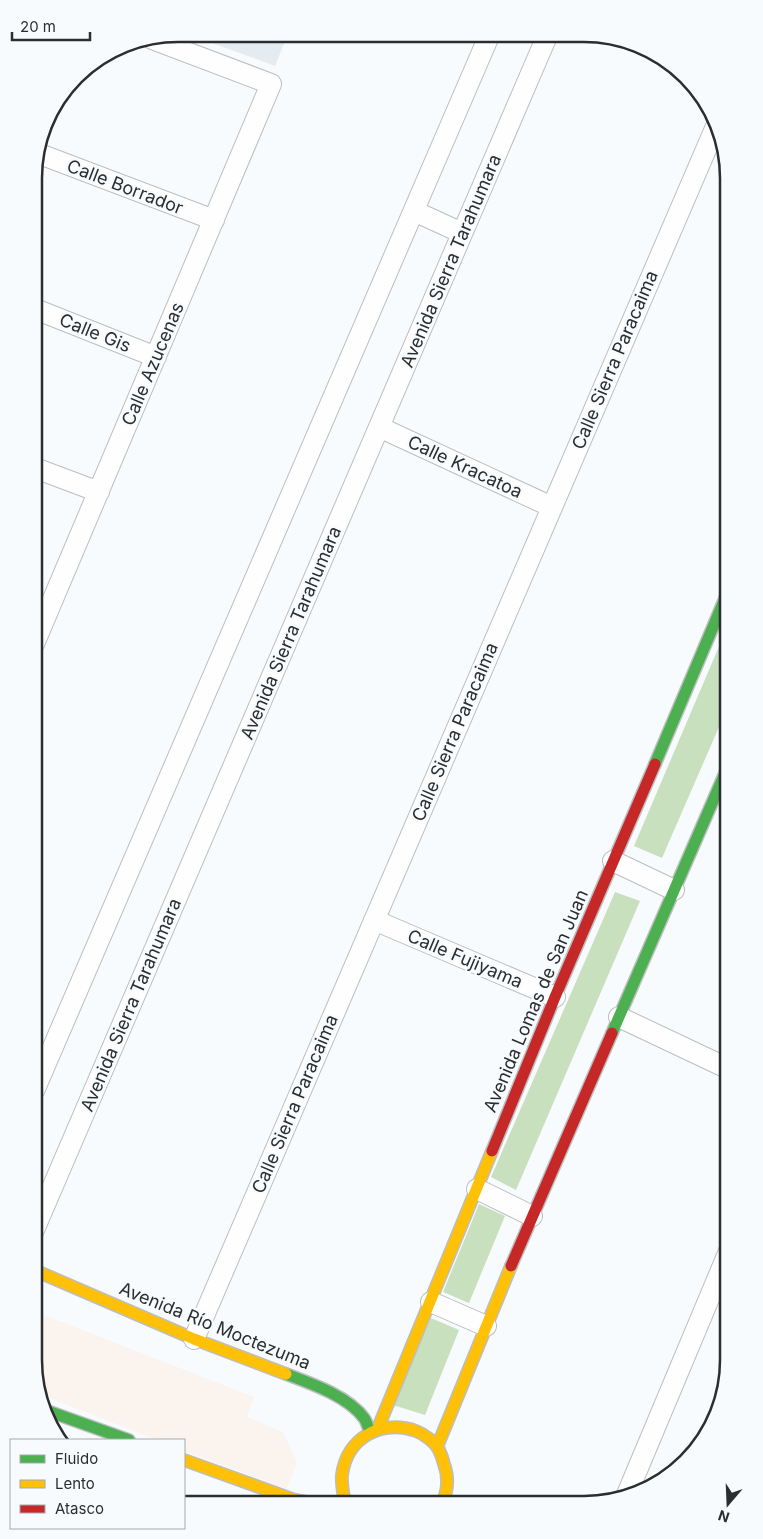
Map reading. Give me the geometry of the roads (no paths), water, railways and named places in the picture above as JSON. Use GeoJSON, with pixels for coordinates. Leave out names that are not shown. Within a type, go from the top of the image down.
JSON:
{"type":"FeatureCollection","features":[{"type":"Feature","properties":{"kind":"street"},"geometry":{"type":"LineString","coordinates":[[43,1071],[486,43]]}},
{"type":"Feature","properties":{"kind":"street","name":"Avenida Sierra Tarahumara"},"geometry":{"type":"LineString","coordinates":[[43,1209],[544,43]]}},
{"type":"Feature","properties":{"kind":"street","name":"Calle Azucenas"},"geometry":{"type":"LineString","coordinates":[[43,619],[272,84],[164,44]]}},
{"type":"Feature","properties":{"kind":"street","name":"Calle Sierra Paracaima"},"geometry":{"type":"LineString","coordinates":[[194,1339],[713,134]]}},
{"type":"Feature","properties":{"kind":"street","name":"Calle Borrador"},"geometry":{"type":"LineString","coordinates":[[44,157],[214,220]]}},
{"type":"Feature","properties":{"kind":"street"},"geometry":{"type":"LineString","coordinates":[[414,211],[462,234]]}},
{"type":"Feature","properties":{"kind":"street","name":"Calle Gis"},"geometry":{"type":"LineString","coordinates":[[43,312],[156,357]]}},
{"type":"Feature","properties":{"kind":"street","name":"Calle Kracatoa"},"geometry":{"type":"LineString","coordinates":[[379,427],[552,507]]}},
{"type":"Feature","properties":{"kind":"street"},"geometry":{"type":"LineString","coordinates":[[43,471],[98,492]]}},
{"type":"Feature","properties":{"kind":"street","name":"Avenida Lomas de San Juan"},"geometry":{"type":"LineString","coordinates":[[374,1430],[431,1302],[556,997],[720,610]]}},
{"type":"Feature","properties":{"kind":"street"},"geometry":{"type":"LineString","coordinates":[[437,1447],[532,1216],[720,785]]}},
{"type":"Feature","properties":{"kind":"street"},"geometry":{"type":"LineString","coordinates":[[613,862],[674,890]]}},
{"type":"Feature","properties":{"kind":"street","name":"Calle Fujiyama"},"geometry":{"type":"LineString","coordinates":[[374,920],[556,997]]}},
{"type":"Feature","properties":{"kind":"street"},"geometry":{"type":"LineString","coordinates":[[619,1017],[720,1065]]}},
{"type":"Feature","properties":{"kind":"street"},"geometry":{"type":"LineString","coordinates":[[477,1189],[532,1216]]}},
{"type":"Feature","properties":{"kind":"street"},"geometry":{"type":"LineString","coordinates":[[629,1489],[720,1272]]}},
{"type":"Feature","properties":{"kind":"street","name":"Avenida Río Moctezuma"},"geometry":{"type":"LineString","coordinates":[[43,1274],[194,1339],[309,1382],[335,1395],[364,1418],[374,1430]]}},
{"type":"Feature","properties":{"kind":"street"},"geometry":{"type":"LineString","coordinates":[[431,1302],[486,1326]]}},
{"type":"Feature","properties":{"kind":"street"},"geometry":{"type":"LineString","coordinates":[[53,1413],[126,1439]]}},
{"type":"Feature","properties":{"kind":"street"},"geometry":{"type":"LineString","coordinates":[[343,1496],[342,1468],[348,1452],[359,1439],[374,1430],[390,1426],[408,1427],[424,1435],[437,1447],[446,1463],[448,1481],[446,1496]]}},
{"type":"Feature","properties":{"kind":"street"},"geometry":{"type":"LineString","coordinates":[[185,1460],[284,1496]]}}]}
